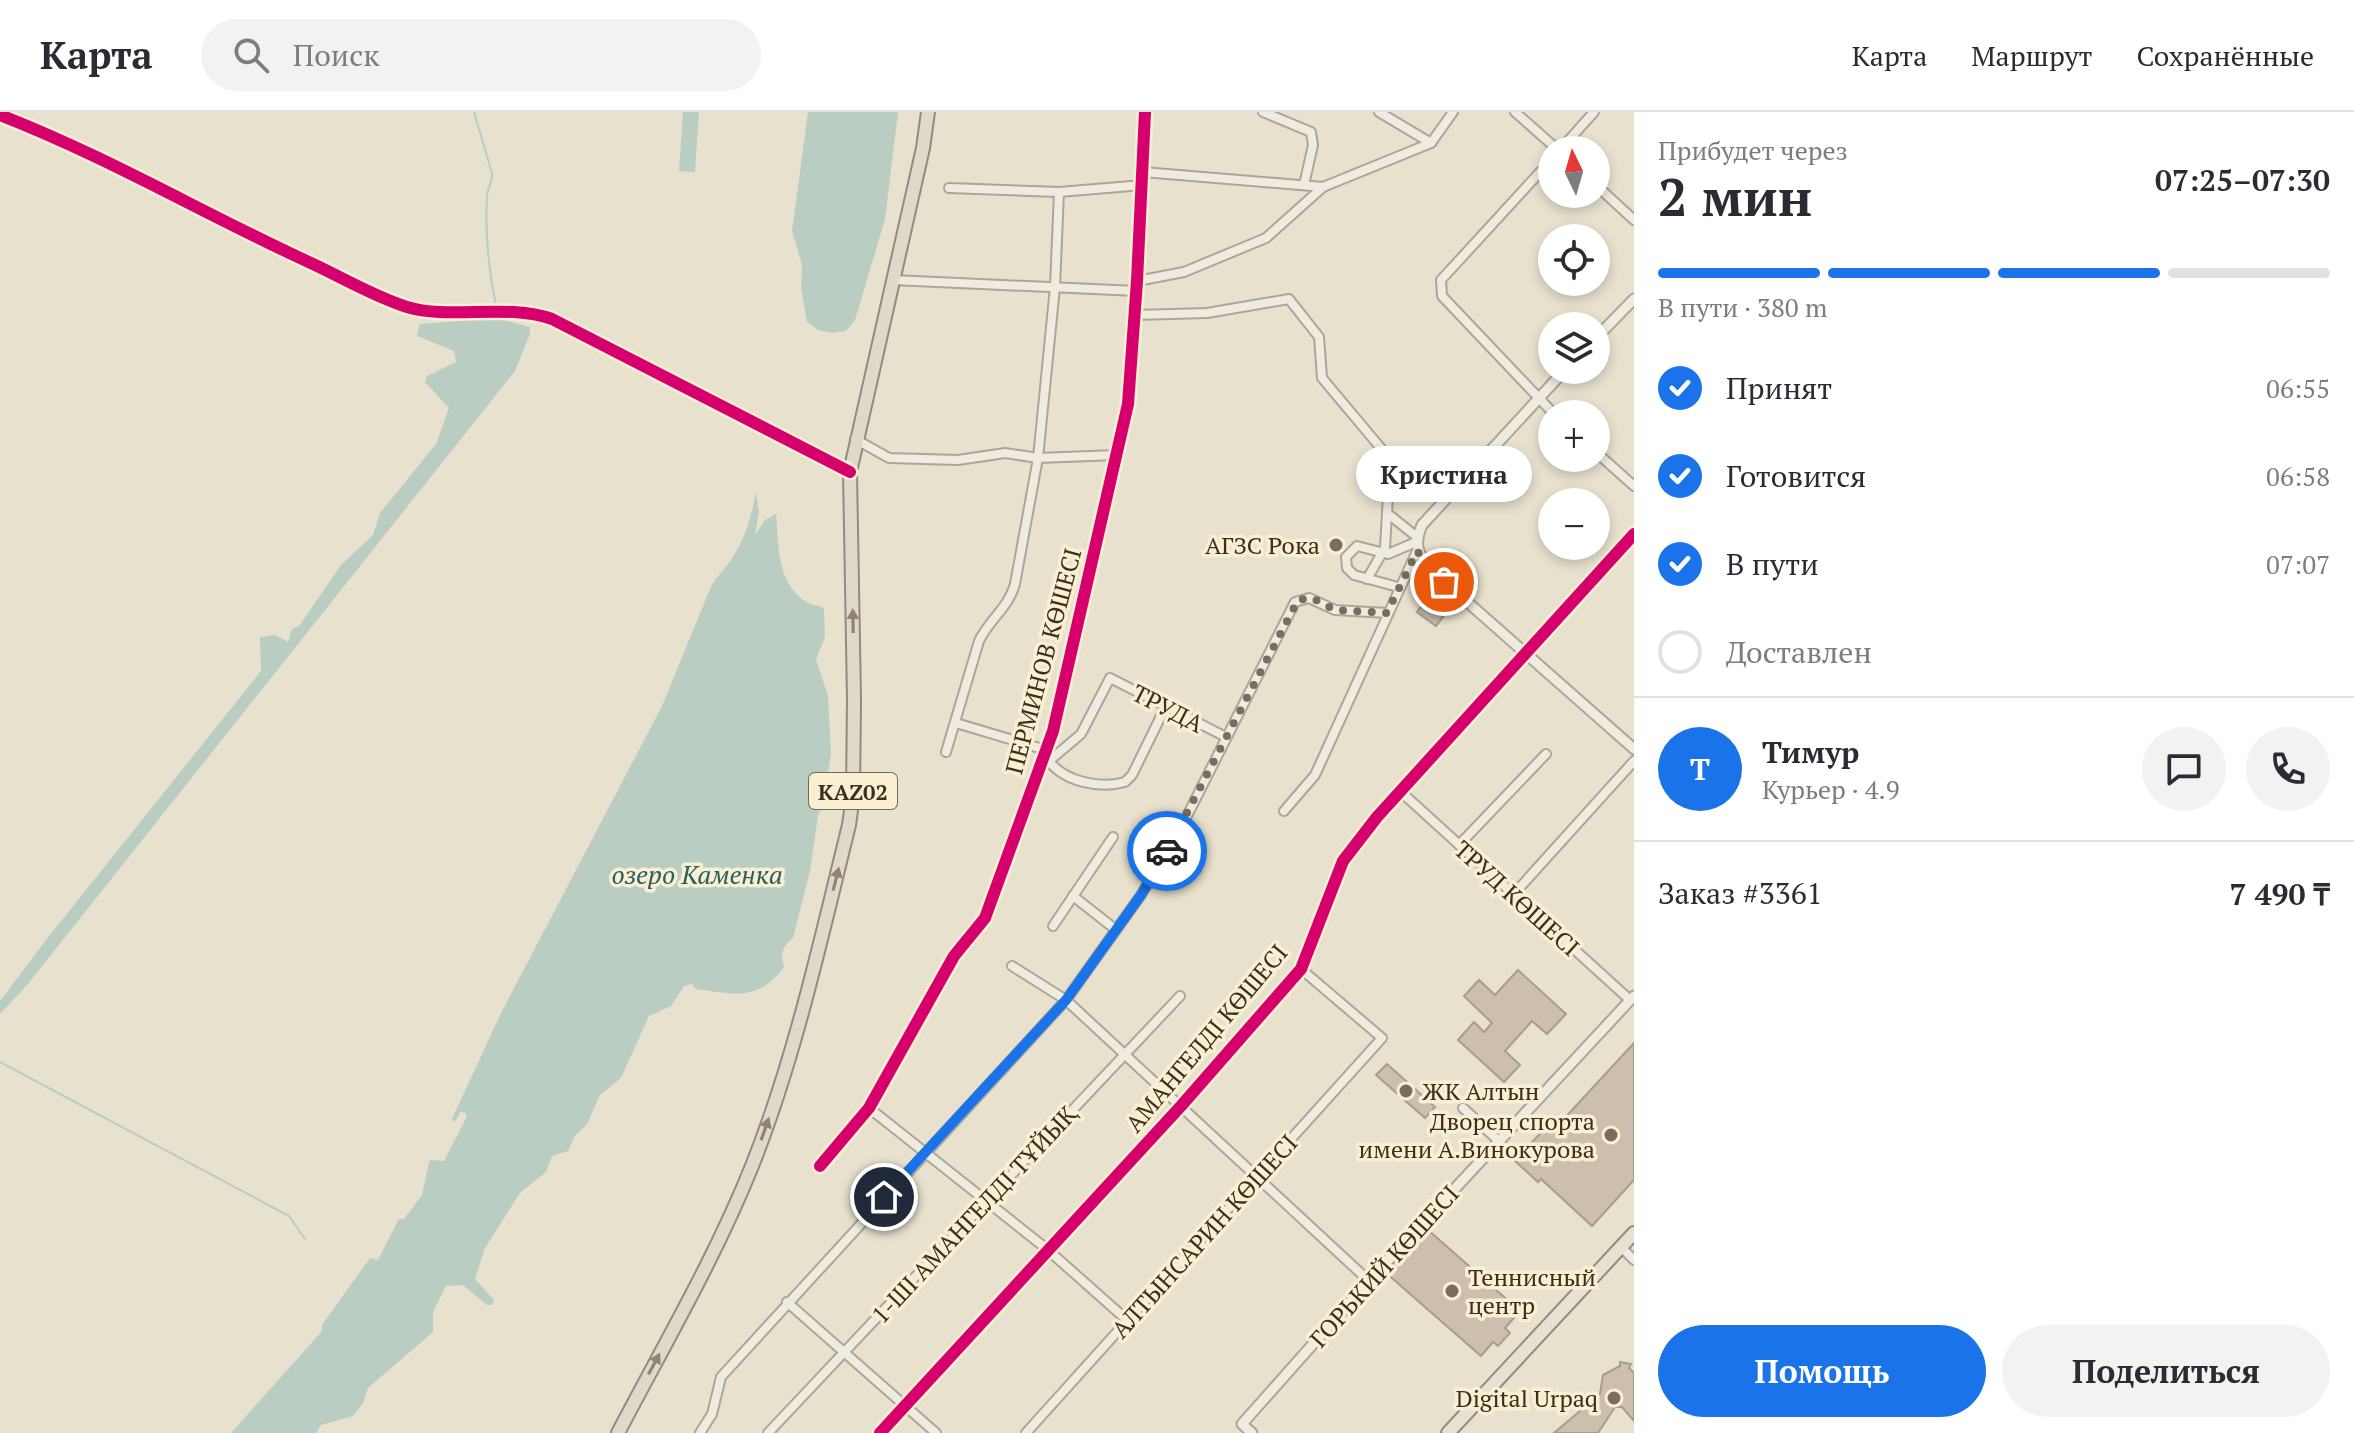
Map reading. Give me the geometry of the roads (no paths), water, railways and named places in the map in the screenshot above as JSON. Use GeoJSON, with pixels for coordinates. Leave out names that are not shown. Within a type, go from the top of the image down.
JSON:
{"type":"FeatureCollection","features":[{"type":"Feature","properties":{"kind":"highway","name":"KAZ02"},"geometry":{"type":"LineString","coordinates":[[618,1433],[703,1271],[753,1164],[780,1084],[849,825],[853,796],[854,699],[850,472],[928,112]]}},
{"type":"Feature","properties":{"kind":"main road"},"geometry":{"type":"LineString","coordinates":[[1448,1433],[1634,1233]]}},
{"type":"Feature","properties":{"kind":"street","name":"ПЕРМИНОВ КӨШЕСІ"},"geometry":{"type":"LineString","coordinates":[[820,1166],[869,1108],[949,963],[988,913],[1046,757],[1128,404],[1137,291],[1145,112]]}},
{"type":"Feature","properties":{"kind":"street"},"geometry":{"type":"LineString","coordinates":[[1263,112],[1311,132],[1313,150],[1304,185]]}},
{"type":"Feature","properties":{"kind":"street"},"geometry":{"type":"LineString","coordinates":[[1379,112],[1431,143]]}},
{"type":"Feature","properties":{"kind":"street"},"geometry":{"type":"LineString","coordinates":[[1137,281],[1184,272],[1266,238],[1323,187],[1431,143],[1453,112]]}},
{"type":"Feature","properties":{"kind":"street"},"geometry":{"type":"LineString","coordinates":[[1515,112],[1543,136]]}},
{"type":"Feature","properties":{"kind":"street"},"geometry":{"type":"LineString","coordinates":[[1572,136],[1594,112]]}},
{"type":"Feature","properties":{"kind":"street"},"geometry":{"type":"LineString","coordinates":[[0,115],[80,150],[267,243],[405,306],[437,311],[525,313],[552,319],[850,472]]}},
{"type":"Feature","properties":{"kind":"street"},"geometry":{"type":"LineString","coordinates":[[1143,172],[1323,187]]}},
{"type":"Feature","properties":{"kind":"street"},"geometry":{"type":"LineString","coordinates":[[1538,175],[1439,286],[1442,296],[1538,399]]}},
{"type":"Feature","properties":{"kind":"street"},"geometry":{"type":"LineString","coordinates":[[949,188],[1059,192],[1143,185]]}},
{"type":"Feature","properties":{"kind":"street"},"geometry":{"type":"LineString","coordinates":[[946,752],[979,641],[985,628],[1013,592],[1038,458],[1055,287],[1059,192]]}},
{"type":"Feature","properties":{"kind":"street"},"geometry":{"type":"LineString","coordinates":[[1610,198],[1634,220]]}},
{"type":"Feature","properties":{"kind":"street"},"geometry":{"type":"LineString","coordinates":[[893,280],[1137,291]]}},
{"type":"Feature","properties":{"kind":"street"},"geometry":{"type":"LineString","coordinates":[[1135,315],[1207,313],[1287,298],[1319,337],[1322,378],[1390,459],[1387,541],[1367,579]]}},
{"type":"Feature","properties":{"kind":"street"},"geometry":{"type":"LineString","coordinates":[[1610,324],[1634,299]]}},
{"type":"Feature","properties":{"kind":"street"},"geometry":{"type":"LineString","coordinates":[[1284,811],[1315,775],[1341,724],[1422,525],[1552,384]]}},
{"type":"Feature","properties":{"kind":"street"},"geometry":{"type":"LineString","coordinates":[[855,439],[889,458],[958,460],[1005,453],[1038,458],[1116,455]]}},
{"type":"Feature","properties":{"kind":"street"},"geometry":{"type":"LineString","coordinates":[[1610,465],[1634,486]]}},
{"type":"Feature","properties":{"kind":"street"},"geometry":{"type":"LineString","coordinates":[[1387,513],[1417,543],[1430,569],[1634,749]]}},
{"type":"Feature","properties":{"kind":"street","name":"АМАНГЕЛДІ КӨШЕСІ"},"geometry":{"type":"LineString","coordinates":[[880,1433],[1181,1106],[1301,969],[1343,861],[1400,791],[1634,534]]}},
{"type":"Feature","properties":{"kind":"street"},"geometry":{"type":"LineString","coordinates":[[1398,587],[1367,579],[1347,568],[1348,552],[1362,546],[1382,554],[1394,553],[1417,543]]}},
{"type":"Feature","properties":{"kind":"street"},"geometry":{"type":"LineString","coordinates":[[700,1433],[712,1414],[721,1377],[1066,1000],[1141,895],[1182,826],[1298,600],[1312,598],[1335,610],[1387,613]]}},
{"type":"Feature","properties":{"kind":"street","name":"ТРУДА"},"geometry":{"type":"LineString","coordinates":[[1046,757],[1081,734],[1110,678],[1226,737]]}},
{"type":"Feature","properties":{"kind":"street"},"geometry":{"type":"LineString","coordinates":[[956,723],[1046,757],[1059,772],[1080,781],[1109,784],[1125,782],[1132,775],[1166,706]]}},
{"type":"Feature","properties":{"kind":"street"},"geometry":{"type":"LineString","coordinates":[[1459,845],[1546,754]]}},
{"type":"Feature","properties":{"kind":"street"},"geometry":{"type":"LineString","coordinates":[[1513,895],[1634,761]]}},
{"type":"Feature","properties":{"kind":"street","name":"ТРУД КӨШЕСІ"},"geometry":{"type":"LineString","coordinates":[[1400,791],[1633,1000]]}},
{"type":"Feature","properties":{"kind":"street"},"geometry":{"type":"LineString","coordinates":[[1053,926],[1113,837]]}},
{"type":"Feature","properties":{"kind":"street"},"geometry":{"type":"LineString","coordinates":[[1073,896],[1115,929]]}},
{"type":"Feature","properties":{"kind":"street"},"geometry":{"type":"LineString","coordinates":[[1012,966],[1066,1000],[1369,1281]]}},
{"type":"Feature","properties":{"kind":"street","name":"АЛТЫНСАРИН КӨШЕСІ"},"geometry":{"type":"LineString","coordinates":[[1026,1433],[1382,1038],[1301,969]]}},
{"type":"Feature","properties":{"kind":"street","name":"1-ШІ АМАНГЕЛДІ ТҰЙЫҚ"},"geometry":{"type":"LineString","coordinates":[[768,1433],[1180,996]]}},
{"type":"Feature","properties":{"kind":"street","name":"ГОРЬКИЙ КӨШЕСІ"},"geometry":{"type":"LineString","coordinates":[[1235,1433],[1369,1281],[1633,1000]]}},
{"type":"Feature","properties":{"kind":"street"},"geometry":{"type":"LineString","coordinates":[[869,1108],[1048,1250],[1128,1321]]}},
{"type":"Feature","properties":{"kind":"street"},"geometry":{"type":"LineString","coordinates":[[1463,1108],[1499,1141]]}},
{"type":"Feature","properties":{"kind":"street"},"geometry":{"type":"LineString","coordinates":[[1621,1247],[1634,1260]]}},
{"type":"Feature","properties":{"kind":"street"},"geometry":{"type":"LineString","coordinates":[[787,1302],[936,1433]]}},
{"type":"Feature","properties":{"kind":"street"},"geometry":{"type":"LineString","coordinates":[[1242,1424],[1252,1433]]}},
{"type":"Feature","properties":{"kind":"water"},"geometry":{"type":"Polygon","coordinates":[[[683,112],[699,112],[695,172],[679,171],[683,112]]]}},
{"type":"Feature","properties":{"kind":"water"},"geometry":{"type":"Polygon","coordinates":[[[808,112],[898,112],[885,219],[855,320],[846,331],[832,333],[818,330],[807,322],[801,288],[802,265],[792,231],[808,112]]]}},
{"type":"Feature","properties":{"kind":"water"},"geometry":{"type":"Polygon","coordinates":[[[496,318],[530,327],[515,371],[27,985],[0,1014],[0,1001],[46,940],[261,671],[260,637],[275,635],[288,642],[292,629],[299,626],[341,565],[373,535],[380,513],[436,444],[449,408],[425,382],[427,376],[456,362],[454,351],[417,336],[420,324],[496,318]]]}},
{"type":"Feature","properties":{"kind":"water","name":"озеро Каменка"},"geometry":{"type":"Polygon","coordinates":[[[756,492],[759,512],[755,535],[765,520],[776,514],[781,562],[789,584],[806,602],[824,608],[825,637],[816,659],[828,696],[831,754],[810,871],[793,938],[783,951],[784,967],[775,978],[755,991],[722,993],[696,989],[692,984],[684,986],[671,1006],[649,1016],[621,1078],[600,1095],[587,1124],[575,1136],[568,1151],[552,1156],[546,1172],[520,1193],[485,1248],[475,1279],[494,1300],[492,1305],[487,1305],[463,1285],[446,1286],[433,1312],[433,1332],[368,1388],[363,1403],[353,1416],[321,1425],[316,1433],[231,1433],[322,1331],[322,1325],[370,1258],[378,1260],[399,1219],[404,1219],[422,1195],[429,1162],[444,1161],[466,1113],[460,1112],[455,1122],[452,1119],[501,1013],[662,706],[710,589],[741,543],[756,492]]]}},
{"type":"Feature","properties":{"kind":"waterway"},"geometry":{"type":"LineString","coordinates":[[474,112],[492,173],[487,193],[487,223],[496,305]]}},
{"type":"Feature","properties":{"kind":"waterway"},"geometry":{"type":"LineString","coordinates":[[0,1062],[289,1216],[305,1239]]}},
{"type":"Feature","properties":{"kind":"place","name":"АГЗС Рока"},"geometry":{"type":"Point","coordinates":[1336,545]}},
{"type":"Feature","properties":{"kind":"place","name":"Кристина"},"geometry":{"type":"Point","coordinates":[1444,582]}},
{"type":"Feature","properties":{"kind":"place","name":"ЖК Алтын"},"geometry":{"type":"Point","coordinates":[1406,1091]}},
{"type":"Feature","properties":{"kind":"place","name":"Дворец спорта имени А.Винокурова"},"geometry":{"type":"Point","coordinates":[1611,1135]}},
{"type":"Feature","properties":{"kind":"place","name":"Теннисный центр"},"geometry":{"type":"Point","coordinates":[1452,1291]}},
{"type":"Feature","properties":{"kind":"place","name":"Digital Urpaq"},"geometry":{"type":"Point","coordinates":[1614,1398]}}]}
